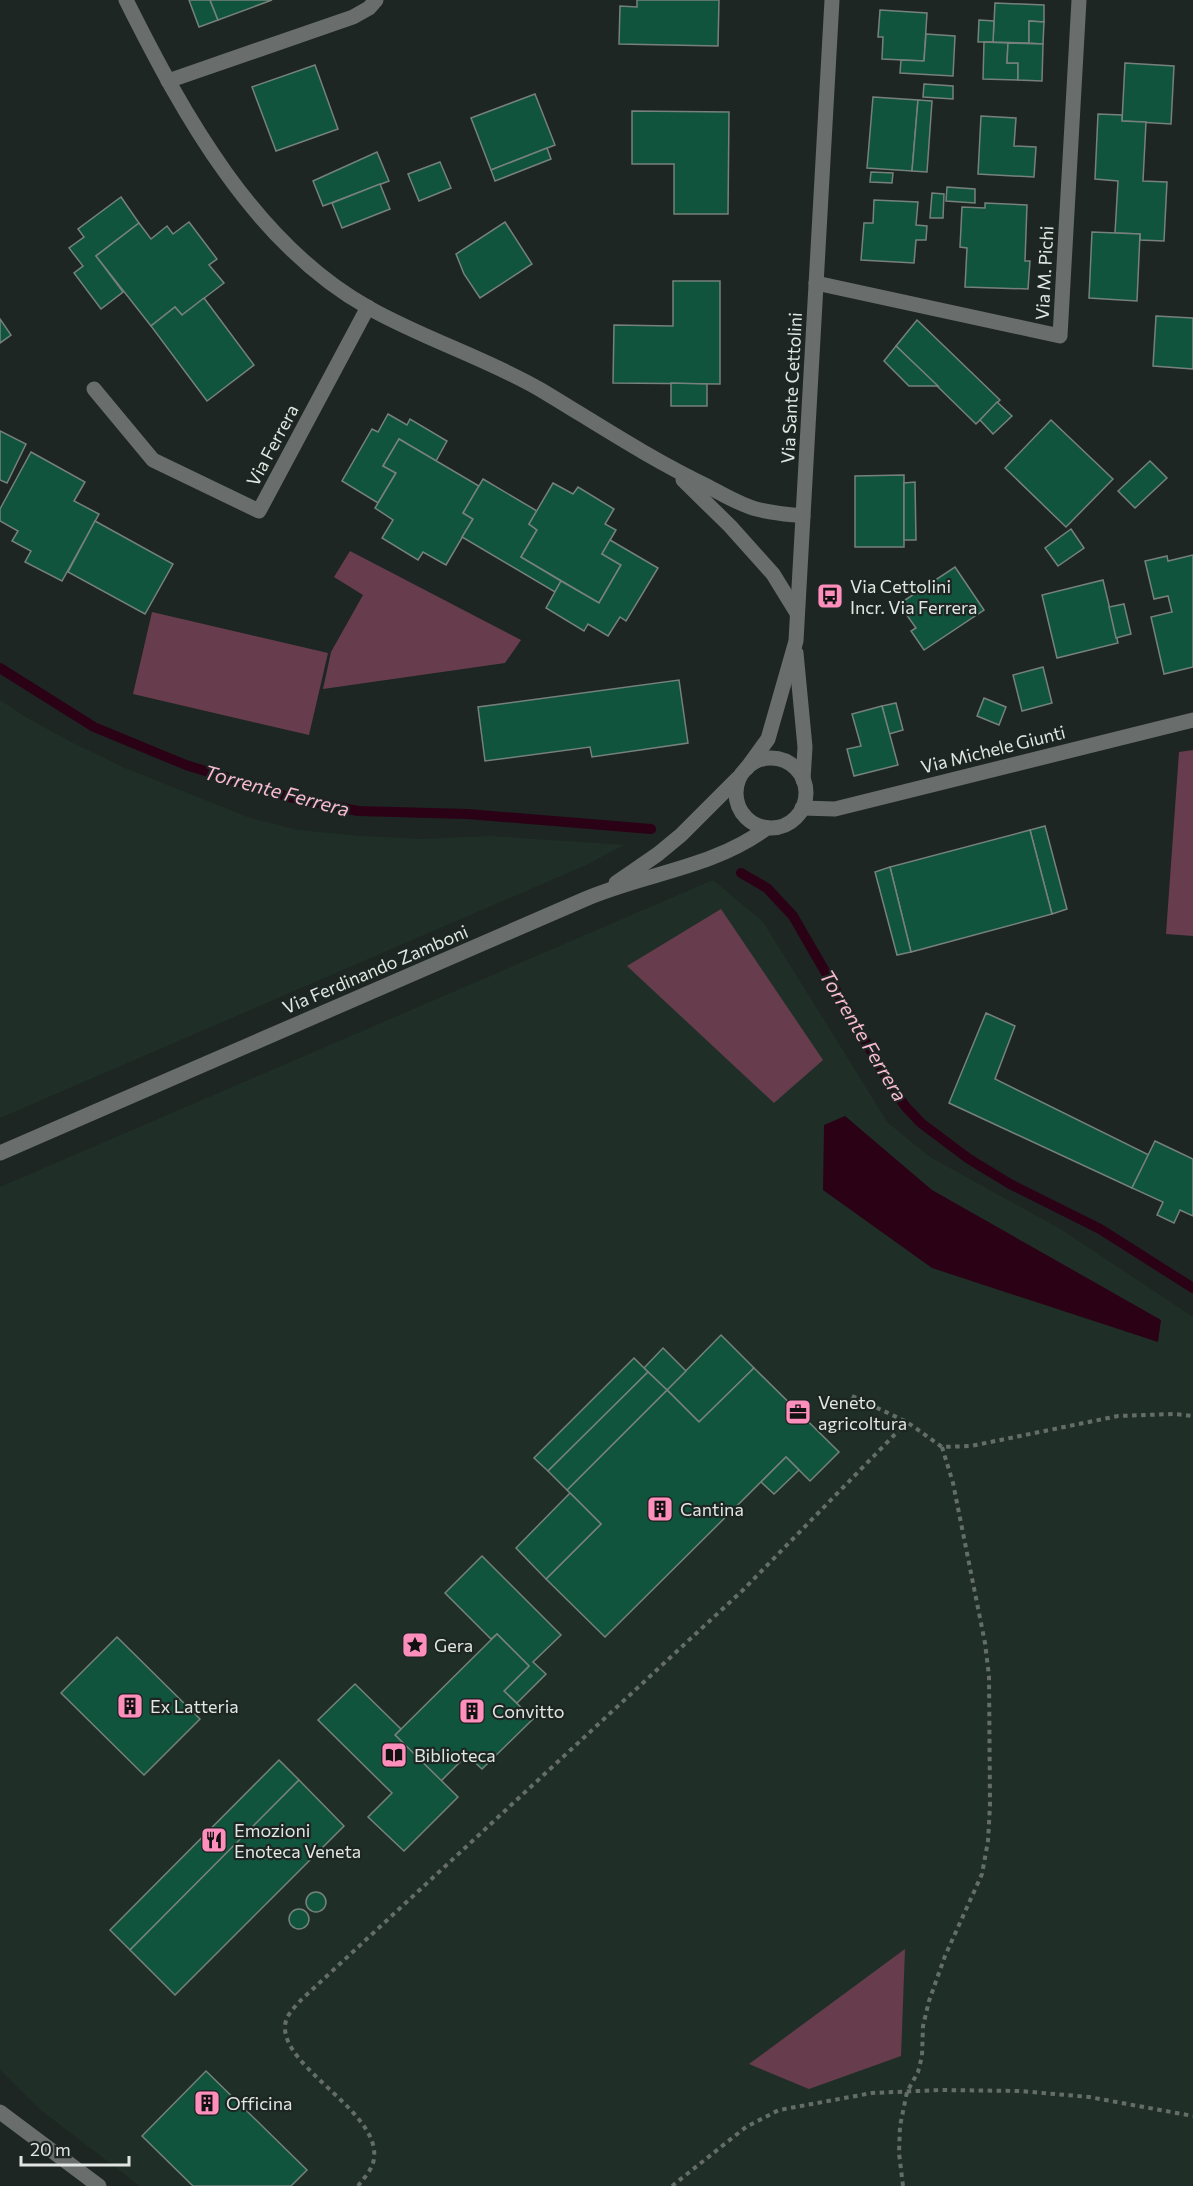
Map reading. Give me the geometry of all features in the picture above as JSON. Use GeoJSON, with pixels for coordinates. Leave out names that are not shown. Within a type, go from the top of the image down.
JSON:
{"type":"FeatureCollection","features":[{"type":"Feature","properties":{"kind":"street"},"geometry":{"type":"LineString","coordinates":[[126,0],[168,81],[227,174],[274,232],[326,280],[368,308],[407,328],[538,388],[672,470],[751,508],[803,516]]}},
{"type":"Feature","properties":{"kind":"street"},"geometry":{"type":"LineString","coordinates":[[168,81],[353,17],[369,8],[376,0]]}},
{"type":"Feature","properties":{"kind":"street","name":"Via Sante Cettolini"},"geometry":{"type":"LineString","coordinates":[[606,890],[681,835],[744,771],[768,739],[796,641],[832,0]]}},
{"type":"Feature","properties":{"kind":"street","name":"Via M. Pichi"},"geometry":{"type":"LineString","coordinates":[[816,283],[1060,336],[1079,0]]}},
{"type":"Feature","properties":{"kind":"street","name":"Via Ferrera"},"geometry":{"type":"LineString","coordinates":[[94,389],[153,460],[259,511],[368,308]]}},
{"type":"Feature","properties":{"kind":"street"},"geometry":{"type":"LineString","coordinates":[[672,470],[730,526],[774,574],[797,613]]}},
{"type":"Feature","properties":{"kind":"street"},"geometry":{"type":"LineString","coordinates":[[796,641],[805,747],[803,780],[805,799],[802,808]]}},
{"type":"Feature","properties":{"kind":"street","name":"Via Michele Giunti"},"geometry":{"type":"LineString","coordinates":[[802,808],[835,809],[1193,720]]}},
{"type":"Feature","properties":{"kind":"street"},"geometry":{"type":"LineString","coordinates":[[767,828],[757,826],[742,813],[736,794],[744,771],[756,762],[767,758],[778,759],[789,763],[798,771],[803,780]]}},
{"type":"Feature","properties":{"kind":"street","name":"Via Ferdinando Zamboni"},"geometry":{"type":"LineString","coordinates":[[0,1153],[606,890],[722,855],[749,841],[767,828],[788,824],[802,808]]}},
{"type":"Feature","properties":{"kind":"street"},"geometry":{"type":"LineString","coordinates":[[0,2112],[88,2183]]}},
{"type":"Feature","properties":{"kind":"path"},"geometry":{"type":"LineString","coordinates":[[852,1396],[907,1422],[942,1448],[953,1483],[985,1643],[989,1676],[988,1841],[982,1874],[945,1956],[929,2001],[923,2026],[922,2056],[918,2073],[907,2092],[900,2126],[898,2153],[903,2186]]}},
{"type":"Feature","properties":{"kind":"path"},"geometry":{"type":"LineString","coordinates":[[942,1448],[971,1446],[1118,1416],[1174,1413],[1193,1416]]}},
{"type":"Feature","properties":{"kind":"path"},"geometry":{"type":"LineString","coordinates":[[358,2186],[369,2173],[374,2158],[372,2143],[363,2125],[297,2056],[288,2040],[285,2027],[290,2013],[301,2000],[743,1590],[907,1422]]}},
{"type":"Feature","properties":{"kind":"path"},"geometry":{"type":"LineString","coordinates":[[672,2186],[746,2127],[779,2110],[872,2093],[940,2090],[1020,2091],[1089,2097],[1193,2115]]}},
{"type":"Feature","properties":{"kind":"shaded area"},"geometry":{"type":"Polygon","coordinates":[[[350,551],[521,640],[505,663],[323,689],[331,652],[363,595],[334,577],[350,551]]]}},
{"type":"Feature","properties":{"kind":"shaded area"},"geometry":{"type":"Polygon","coordinates":[[[152,612],[328,653],[309,735],[133,694],[152,612]]]}},
{"type":"Feature","properties":{"kind":"shaded area"},"geometry":{"type":"Polygon","coordinates":[[[0,700],[71,742],[125,768],[250,818],[298,830],[422,839],[491,836],[624,845],[586,865],[0,1118],[0,700]]]}},
{"type":"Feature","properties":{"kind":"shaded area"},"geometry":{"type":"Polygon","coordinates":[[[1193,750],[1193,936],[1166,934],[1179,752],[1193,750]]]}},
{"type":"Feature","properties":{"kind":"shaded area"},"geometry":{"type":"Polygon","coordinates":[[[713,880],[763,922],[888,1123],[930,1157],[1062,1230],[1193,1317],[1193,2186],[140,2186],[42,2111],[0,2070],[0,1187],[713,880]]]}},
{"type":"Feature","properties":{"kind":"shaded area"},"geometry":{"type":"Polygon","coordinates":[[[721,909],[823,1060],[774,1103],[627,966],[721,909]]]}},
{"type":"Feature","properties":{"kind":"shaded area"},"geometry":{"type":"Polygon","coordinates":[[[845,1116],[932,1190],[1161,1320],[1158,1342],[932,1268],[823,1190],[824,1125],[845,1116]]]}},
{"type":"Feature","properties":{"kind":"shaded area"},"geometry":{"type":"Polygon","coordinates":[[[905,1949],[901,2056],[809,2089],[749,2064],[905,1949]]]}},
{"type":"Feature","properties":{"kind":"building"},"geometry":{"type":"Polygon","coordinates":[[[189,0],[210,0],[218,20],[199,27],[189,0]]]}},
{"type":"Feature","properties":{"kind":"building"},"geometry":{"type":"Polygon","coordinates":[[[210,0],[272,0],[218,20],[210,0]]]}},
{"type":"Feature","properties":{"kind":"building"},"geometry":{"type":"Polygon","coordinates":[[[637,0],[719,0],[718,46],[619,44],[620,6],[637,7],[637,0]]]}},
{"type":"Feature","properties":{"kind":"building"},"geometry":{"type":"Polygon","coordinates":[[[995,3],[1044,5],[1044,22],[1029,21],[1029,43],[993,42],[995,3]]]}},
{"type":"Feature","properties":{"kind":"building"},"geometry":{"type":"Polygon","coordinates":[[[880,10],[927,13],[924,61],[882,59],[883,37],[878,37],[880,10]]]}},
{"type":"Feature","properties":{"kind":"building"},"geometry":{"type":"Polygon","coordinates":[[[979,20],[994,21],[993,42],[978,42],[979,20]]]}},
{"type":"Feature","properties":{"kind":"building"},"geometry":{"type":"Polygon","coordinates":[[[1029,21],[1044,22],[1043,44],[1029,43],[1029,21]]]}},
{"type":"Feature","properties":{"kind":"building"},"geometry":{"type":"Polygon","coordinates":[[[926,34],[955,36],[953,76],[900,73],[901,60],[924,61],[926,34]]]}},
{"type":"Feature","properties":{"kind":"building"},"geometry":{"type":"Polygon","coordinates":[[[984,42],[1008,43],[1007,63],[1018,63],[1018,80],[983,79],[984,42]]]}},
{"type":"Feature","properties":{"kind":"building"},"geometry":{"type":"Polygon","coordinates":[[[1008,43],[1043,44],[1042,81],[1018,80],[1018,63],[1007,63],[1008,43]]]}},
{"type":"Feature","properties":{"kind":"building"},"geometry":{"type":"Polygon","coordinates":[[[1125,63],[1174,66],[1171,124],[1122,121],[1125,63]]]}},
{"type":"Feature","properties":{"kind":"building"},"geometry":{"type":"Polygon","coordinates":[[[315,65],[338,129],[276,151],[252,87],[315,65]]]}},
{"type":"Feature","properties":{"kind":"building"},"geometry":{"type":"Polygon","coordinates":[[[924,84],[953,86],[953,99],[923,97],[924,84]]]}},
{"type":"Feature","properties":{"kind":"building"},"geometry":{"type":"Polygon","coordinates":[[[535,94],[555,145],[491,170],[471,118],[535,94]]]}},
{"type":"Feature","properties":{"kind":"building"},"geometry":{"type":"Polygon","coordinates":[[[873,97],[918,100],[912,171],[867,168],[873,97]]]}},
{"type":"Feature","properties":{"kind":"building"},"geometry":{"type":"Polygon","coordinates":[[[918,100],[932,101],[927,172],[912,171],[918,100]]]}},
{"type":"Feature","properties":{"kind":"building"},"geometry":{"type":"Polygon","coordinates":[[[632,111],[729,112],[728,214],[674,214],[674,164],[632,164],[632,111]]]}},
{"type":"Feature","properties":{"kind":"building"},"geometry":{"type":"Polygon","coordinates":[[[1098,114],[1122,115],[1122,121],[1146,122],[1143,181],[1167,182],[1164,241],[1140,240],[1140,234],[1115,233],[1118,181],[1095,179],[1098,114]]]}},
{"type":"Feature","properties":{"kind":"building"},"geometry":{"type":"Polygon","coordinates":[[[981,116],[1016,118],[1014,146],[1036,147],[1034,177],[978,174],[981,116]]]}},
{"type":"Feature","properties":{"kind":"building"},"geometry":{"type":"Polygon","coordinates":[[[547,148],[551,159],[495,181],[491,170],[547,148]]]}},
{"type":"Feature","properties":{"kind":"building"},"geometry":{"type":"Polygon","coordinates":[[[377,152],[389,181],[323,206],[313,181],[377,152]]]}},
{"type":"Feature","properties":{"kind":"building"},"geometry":{"type":"Polygon","coordinates":[[[440,162],[451,188],[419,201],[408,174],[440,162]]]}},
{"type":"Feature","properties":{"kind":"building"},"geometry":{"type":"Polygon","coordinates":[[[871,172],[893,173],[892,183],[870,182],[871,172]]]}},
{"type":"Feature","properties":{"kind":"building"},"geometry":{"type":"Polygon","coordinates":[[[380,184],[390,209],[342,228],[332,203],[380,184]]]}},
{"type":"Feature","properties":{"kind":"building"},"geometry":{"type":"Polygon","coordinates":[[[947,187],[975,189],[975,203],[946,201],[947,187]]]}},
{"type":"Feature","properties":{"kind":"building"},"geometry":{"type":"Polygon","coordinates":[[[932,193],[944,194],[943,218],[930,218],[932,193]]]}},
{"type":"Feature","properties":{"kind":"building"},"geometry":{"type":"Polygon","coordinates":[[[121,197],[139,223],[96,256],[123,292],[101,309],[74,273],[83,266],[69,248],[84,237],[78,229],[121,197]]]}},
{"type":"Feature","properties":{"kind":"building"},"geometry":{"type":"Polygon","coordinates":[[[874,200],[918,202],[916,225],[927,226],[926,240],[916,240],[914,263],[861,260],[864,223],[873,223],[874,200]]]}},
{"type":"Feature","properties":{"kind":"building"},"geometry":{"type":"Polygon","coordinates":[[[985,203],[1027,205],[1025,261],[1030,261],[1028,289],[965,287],[967,248],[960,247],[962,207],[985,208],[985,203]]]}},
{"type":"Feature","properties":{"kind":"building"},"geometry":{"type":"Polygon","coordinates":[[[189,222],[217,259],[209,265],[224,283],[182,315],[175,307],[151,326],[96,256],[139,223],[151,239],[167,226],[173,234],[189,222]]]}},
{"type":"Feature","properties":{"kind":"building"},"geometry":{"type":"Polygon","coordinates":[[[505,222],[532,264],[480,298],[464,274],[456,254],[505,222]]]}},
{"type":"Feature","properties":{"kind":"building"},"geometry":{"type":"Polygon","coordinates":[[[1092,232],[1140,234],[1137,301],[1089,298],[1092,232]]]}},
{"type":"Feature","properties":{"kind":"building"},"geometry":{"type":"Polygon","coordinates":[[[673,281],[720,281],[720,384],[613,383],[614,325],[673,326],[673,281]]]}},
{"type":"Feature","properties":{"kind":"building"},"geometry":{"type":"Polygon","coordinates":[[[204,298],[254,365],[207,401],[151,326],[175,307],[182,315],[204,298]]]}},
{"type":"Feature","properties":{"kind":"building"},"geometry":{"type":"Polygon","coordinates":[[[1156,316],[1193,318],[1193,369],[1153,366],[1156,316]]]}},
{"type":"Feature","properties":{"kind":"building"},"geometry":{"type":"Polygon","coordinates":[[[0,319],[11,335],[0,343],[0,319]]]}},
{"type":"Feature","properties":{"kind":"building"},"geometry":{"type":"Polygon","coordinates":[[[917,320],[1000,400],[976,424],[896,346],[917,320]]]}},
{"type":"Feature","properties":{"kind":"building"},"geometry":{"type":"Polygon","coordinates":[[[896,346],[938,386],[909,386],[884,361],[896,346]]]}},
{"type":"Feature","properties":{"kind":"building"},"geometry":{"type":"Polygon","coordinates":[[[671,383],[707,384],[707,406],[671,406],[671,383]]]}},
{"type":"Feature","properties":{"kind":"building"},"geometry":{"type":"Polygon","coordinates":[[[997,402],[1012,416],[993,434],[980,420],[997,402]]]}},
{"type":"Feature","properties":{"kind":"building"},"geometry":{"type":"Polygon","coordinates":[[[388,414],[407,425],[410,419],[447,441],[436,461],[399,439],[383,466],[396,473],[378,503],[342,481],[372,429],[378,432],[388,414]]]}},
{"type":"Feature","properties":{"kind":"building"},"geometry":{"type":"Polygon","coordinates":[[[1051,420],[1113,479],[1066,527],[1005,468],[1051,420]]]}},
{"type":"Feature","properties":{"kind":"building"},"geometry":{"type":"Polygon","coordinates":[[[0,431],[26,444],[7,483],[0,480],[0,431]]]}},
{"type":"Feature","properties":{"kind":"building"},"geometry":{"type":"Polygon","coordinates":[[[399,439],[479,486],[463,513],[473,519],[446,565],[423,552],[418,560],[382,538],[393,520],[375,508],[396,473],[383,466],[399,439]]]}},
{"type":"Feature","properties":{"kind":"building"},"geometry":{"type":"Polygon","coordinates":[[[31,452],[85,482],[74,501],[99,514],[62,581],[25,562],[31,551],[12,541],[18,531],[0,521],[0,509],[31,452]]]}},
{"type":"Feature","properties":{"kind":"building"},"geometry":{"type":"Polygon","coordinates":[[[1150,461],[1167,478],[1135,508],[1118,491],[1150,461]]]}},
{"type":"Feature","properties":{"kind":"building"},"geometry":{"type":"Polygon","coordinates":[[[904,475],[904,547],[855,547],[855,476],[904,475]]]}},
{"type":"Feature","properties":{"kind":"building"},"geometry":{"type":"Polygon","coordinates":[[[483,479],[537,511],[529,524],[537,530],[521,557],[561,581],[555,592],[462,537],[473,519],[463,513],[483,479]]]}},
{"type":"Feature","properties":{"kind":"building"},"geometry":{"type":"Polygon","coordinates":[[[915,482],[916,540],[904,540],[904,483],[915,482]]]}},
{"type":"Feature","properties":{"kind":"building"},"geometry":{"type":"Polygon","coordinates":[[[553,483],[573,494],[578,487],[614,509],[605,524],[616,530],[602,554],[621,565],[599,603],[521,557],[537,530],[529,524],[553,483]]]}},
{"type":"Feature","properties":{"kind":"building"},"geometry":{"type":"Polygon","coordinates":[[[95,521],[173,564],[145,614],[68,572],[95,521]]]}},
{"type":"Feature","properties":{"kind":"building"},"geometry":{"type":"Polygon","coordinates":[[[1071,529],[1084,548],[1058,566],[1045,548],[1071,529]]]}},
{"type":"Feature","properties":{"kind":"building"},"geometry":{"type":"Polygon","coordinates":[[[610,540],[658,568],[626,621],[620,617],[608,636],[588,624],[584,631],[546,608],[561,581],[599,603],[621,565],[602,554],[610,540]]]}},
{"type":"Feature","properties":{"kind":"building"},"geometry":{"type":"Polygon","coordinates":[[[1193,555],[1193,667],[1164,674],[1151,617],[1172,612],[1168,596],[1154,599],[1145,561],[1167,556],[1168,561],[1193,555]]]}},
{"type":"Feature","properties":{"kind":"building"},"geometry":{"type":"Polygon","coordinates":[[[955,567],[984,610],[924,650],[911,631],[916,628],[899,604],[955,567]]]}},
{"type":"Feature","properties":{"kind":"building"},"geometry":{"type":"Polygon","coordinates":[[[1103,580],[1118,643],[1057,658],[1042,595],[1103,580]]]}},
{"type":"Feature","properties":{"kind":"building"},"geometry":{"type":"Polygon","coordinates":[[[1124,604],[1131,634],[1116,638],[1109,607],[1124,604]]]}},
{"type":"Feature","properties":{"kind":"building"},"geometry":{"type":"Polygon","coordinates":[[[1043,667],[1052,703],[1022,711],[1013,675],[1043,667]]]}},
{"type":"Feature","properties":{"kind":"building"},"geometry":{"type":"Polygon","coordinates":[[[679,680],[688,743],[592,757],[590,747],[485,761],[478,707],[679,680]]]}},
{"type":"Feature","properties":{"kind":"building"},"geometry":{"type":"Polygon","coordinates":[[[984,698],[1006,707],[999,725],[977,716],[984,698]]]}},
{"type":"Feature","properties":{"kind":"building"},"geometry":{"type":"Polygon","coordinates":[[[896,703],[903,730],[889,734],[882,706],[896,703]]]}},
{"type":"Feature","properties":{"kind":"building"},"geometry":{"type":"Polygon","coordinates":[[[882,706],[898,765],[854,776],[847,749],[861,746],[852,714],[882,706]]]}},
{"type":"Feature","properties":{"kind":"building"},"geometry":{"type":"Polygon","coordinates":[[[1045,826],[1067,909],[1052,914],[1030,830],[1045,826]]]}},
{"type":"Feature","properties":{"kind":"building"},"geometry":{"type":"Polygon","coordinates":[[[1030,830],[1052,914],[911,952],[890,867],[1030,830]]]}},
{"type":"Feature","properties":{"kind":"building"},"geometry":{"type":"Polygon","coordinates":[[[890,867],[911,952],[897,955],[875,872],[890,867]]]}},
{"type":"Feature","properties":{"kind":"building"},"geometry":{"type":"Polygon","coordinates":[[[986,1013],[1015,1026],[995,1079],[1149,1155],[1132,1188],[949,1103],[986,1013]]]}},
{"type":"Feature","properties":{"kind":"building"},"geometry":{"type":"Polygon","coordinates":[[[1155,1141],[1193,1159],[1193,1216],[1180,1210],[1174,1223],[1157,1215],[1163,1202],[1132,1188],[1155,1141]]]}},
{"type":"Feature","properties":{"kind":"building"},"geometry":{"type":"Polygon","coordinates":[[[721,1335],[754,1368],[699,1422],[667,1390],[721,1335]]]}},
{"type":"Feature","properties":{"kind":"building"},"geometry":{"type":"Polygon","coordinates":[[[663,1348],[686,1371],[667,1390],[644,1368],[663,1348]]]}},
{"type":"Feature","properties":{"kind":"building"},"geometry":{"type":"Polygon","coordinates":[[[634,1358],[648,1372],[548,1471],[534,1458],[634,1358]]]}},
{"type":"Feature","properties":{"kind":"building","name":"Cantina"},"geometry":{"type":"Polygon","coordinates":[[[754,1368],[839,1452],[810,1481],[786,1457],[605,1637],[546,1579],[601,1524],[567,1490],[667,1390],[699,1422],[754,1368]]]}},
{"type":"Feature","properties":{"kind":"building"},"geometry":{"type":"Polygon","coordinates":[[[648,1372],[667,1390],[567,1490],[548,1471],[648,1372]]]}},
{"type":"Feature","properties":{"kind":"building"},"geometry":{"type":"Polygon","coordinates":[[[786,1457],[799,1470],[774,1494],[761,1482],[786,1457]]]}},
{"type":"Feature","properties":{"kind":"building"},"geometry":{"type":"Polygon","coordinates":[[[570,1493],[601,1524],[546,1579],[516,1548],[570,1493]]]}},
{"type":"Feature","properties":{"kind":"building"},"geometry":{"type":"Polygon","coordinates":[[[482,1556],[561,1635],[533,1662],[546,1674],[517,1703],[504,1691],[529,1666],[497,1634],[491,1639],[445,1593],[482,1556]]]}},
{"type":"Feature","properties":{"kind":"building","name":"Convitto"},"geometry":{"type":"Polygon","coordinates":[[[497,1634],[529,1666],[504,1691],[533,1719],[482,1769],[467,1755],[441,1781],[395,1735],[497,1634]]]}},
{"type":"Feature","properties":{"kind":"building","name":"Ex Latteria"},"geometry":{"type":"Polygon","coordinates":[[[117,1637],[200,1719],[144,1775],[61,1693],[117,1637]]]}},
{"type":"Feature","properties":{"kind":"building"},"geometry":{"type":"Polygon","coordinates":[[[355,1684],[401,1729],[395,1735],[458,1797],[404,1851],[368,1817],[392,1793],[318,1720],[355,1684]]]}},
{"type":"Feature","properties":{"kind":"building"},"geometry":{"type":"Polygon","coordinates":[[[279,1760],[299,1780],[130,1950],[110,1930],[279,1760]]]}},
{"type":"Feature","properties":{"kind":"building"},"geometry":{"type":"Polygon","coordinates":[[[299,1780],[344,1826],[175,1995],[130,1950],[299,1780]]]}},
{"type":"Feature","properties":{"kind":"building"},"geometry":{"type":"Polygon","coordinates":[[[316,1892],[323,1895],[326,1902],[323,1909],[316,1912],[309,1909],[306,1902],[309,1895],[316,1892]]]}},
{"type":"Feature","properties":{"kind":"building"},"geometry":{"type":"Polygon","coordinates":[[[299,1909],[306,1912],[309,1919],[306,1926],[299,1929],[292,1926],[289,1919],[292,1912],[299,1909]]]}},
{"type":"Feature","properties":{"kind":"building","name":"Officina"},"geometry":{"type":"Polygon","coordinates":[[[206,2071],[307,2170],[291,2186],[193,2186],[142,2136],[206,2071]]]}},
{"type":"Feature","properties":{"kind":"waterway","name":"Torrente Ferrera"},"geometry":{"type":"LineString","coordinates":[[0,668],[94,727],[186,765],[289,797],[358,811],[467,814],[651,829]]}},
{"type":"Feature","properties":{"kind":"waterway","name":"Torrente Ferrera"},"geometry":{"type":"LineString","coordinates":[[741,873],[767,888],[793,916],[889,1082],[905,1106],[921,1123],[969,1159],[1010,1184],[1100,1229],[1193,1288]]}},
{"type":"Feature","properties":{"kind":"place","name":"Via Cettolini Incr. Via Ferrera"},"geometry":{"type":"Point","coordinates":[830,596]}},
{"type":"Feature","properties":{"kind":"place","name":"Veneto agricoltura"},"geometry":{"type":"Point","coordinates":[798,1412]}},
{"type":"Feature","properties":{"kind":"place","name":"Cantina"},"geometry":{"type":"Point","coordinates":[660,1509]}},
{"type":"Feature","properties":{"kind":"place","name":"Gera"},"geometry":{"type":"Point","coordinates":[415,1645]}},
{"type":"Feature","properties":{"kind":"place","name":"Ex Latteria"},"geometry":{"type":"Point","coordinates":[130,1706]}},
{"type":"Feature","properties":{"kind":"place","name":"Convitto"},"geometry":{"type":"Point","coordinates":[472,1711]}},
{"type":"Feature","properties":{"kind":"place","name":"Biblioteca"},"geometry":{"type":"Point","coordinates":[394,1755]}},
{"type":"Feature","properties":{"kind":"place","name":"Emozioni Enoteca Veneta"},"geometry":{"type":"Point","coordinates":[214,1840]}},
{"type":"Feature","properties":{"kind":"place","name":"Officina"},"geometry":{"type":"Point","coordinates":[207,2103]}}]}
